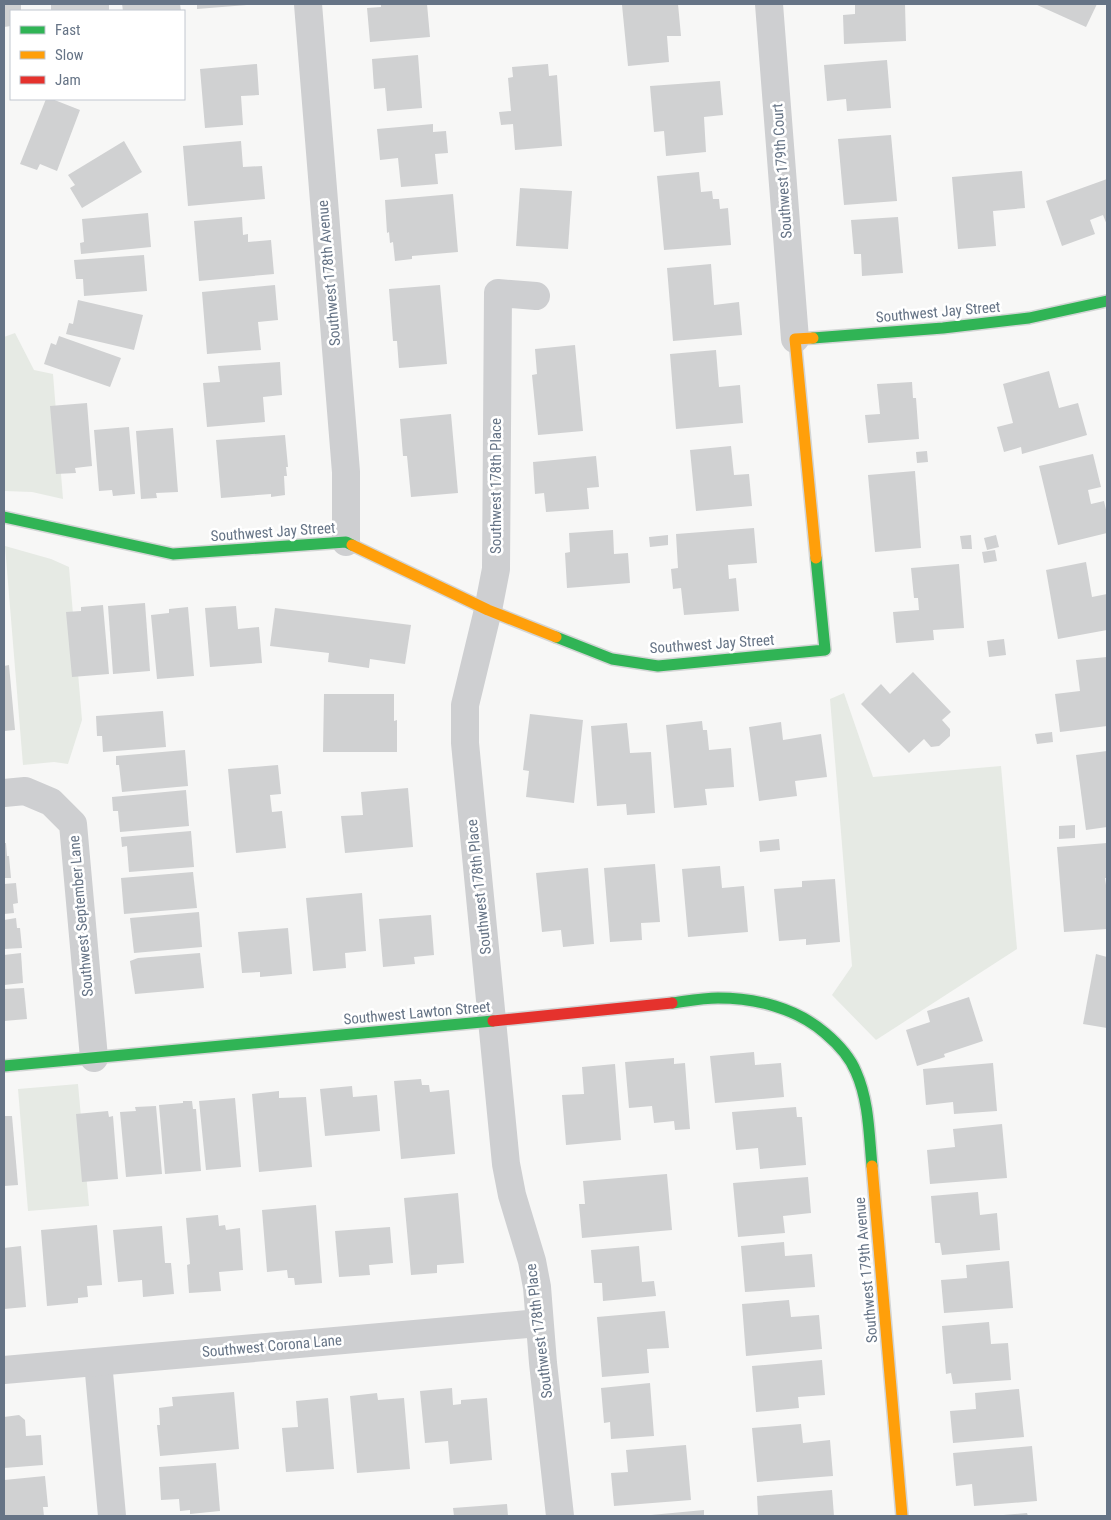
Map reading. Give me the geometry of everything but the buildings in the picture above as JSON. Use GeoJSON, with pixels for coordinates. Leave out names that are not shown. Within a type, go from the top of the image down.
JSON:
{"type":"FeatureCollection","features":[{"type":"Feature","properties":{"kind":"street","name":"Southwest 178th Avenue"},"geometry":{"type":"LineString","coordinates":[[308,4],[346,472],[346,542]]}},
{"type":"Feature","properties":{"kind":"street","name":"Southwest 179th Court"},"geometry":{"type":"LineString","coordinates":[[769,4],[795,339]]}},
{"type":"Feature","properties":{"kind":"street","name":"Southwest 178th Place"},"geometry":{"type":"LineString","coordinates":[[536,296],[498,293],[496,569],[465,705],[465,743],[506,1164],[512,1195],[532,1261],[537,1287],[560,1516]]}},
{"type":"Feature","properties":{"kind":"street","name":"Southwest Jay Street"},"geometry":{"type":"LineString","coordinates":[[4,517],[173,554],[346,542],[488,610],[612,660],[658,666],[825,650],[795,339],[943,328],[1029,318],[1107,301]]}},
{"type":"Feature","properties":{"kind":"street","name":"Southwest September Lane"},"geometry":{"type":"LineString","coordinates":[[4,793],[26,791],[51,802],[73,824],[94,1058]]}},
{"type":"Feature","properties":{"kind":"street","name":"Southwest Lawton Street"},"geometry":{"type":"LineString","coordinates":[[4,1066],[492,1021],[717,998],[746,998],[773,1004],[798,1014],[825,1033]]}},
{"type":"Feature","properties":{"kind":"street","name":"Southwest 179th Avenue"},"geometry":{"type":"LineString","coordinates":[[825,1033],[840,1048],[855,1069],[868,1119],[902,1516]]}},
{"type":"Feature","properties":{"kind":"street","name":"Southwest Corona Lane"},"geometry":{"type":"LineString","coordinates":[[4,1370],[540,1323]]}},
{"type":"Feature","properties":{"kind":"street"},"geometry":{"type":"LineString","coordinates":[[98,1362],[112,1516]]}},
{"type":"Feature","properties":{"kind":"shaded area"},"geometry":{"type":"Polygon","coordinates":[[[15,333],[34,370],[53,374],[63,499],[32,492],[4,491],[4,337],[15,333]]]}},
{"type":"Feature","properties":{"kind":"shaded area"},"geometry":{"type":"Polygon","coordinates":[[[5,546],[51,559],[69,567],[82,720],[68,764],[54,762],[23,765],[5,546]]]}},
{"type":"Feature","properties":{"kind":"shaded area"},"geometry":{"type":"Polygon","coordinates":[[[844,693],[873,777],[1001,766],[1017,949],[876,1040],[832,995],[852,966],[830,699],[844,693]]]}},
{"type":"Feature","properties":{"kind":"shaded area"},"geometry":{"type":"Polygon","coordinates":[[[78,1084],[89,1206],[28,1211],[18,1089],[78,1084]]]}},
{"type":"Feature","properties":{"kind":"traffic: fast"},"geometry":{"type":"LineString","coordinates":[[813,338],[943,328],[1029,318],[1107,301]]}},
{"type":"Feature","properties":{"kind":"traffic: fast"},"geometry":{"type":"LineString","coordinates":[[4,517],[173,554],[346,542],[352,545]]}},
{"type":"Feature","properties":{"kind":"traffic: fast"},"geometry":{"type":"LineString","coordinates":[[556,637],[612,659],[658,666],[825,650],[816,558]]}},
{"type":"Feature","properties":{"kind":"traffic: fast"},"geometry":{"type":"LineString","coordinates":[[672,1003],[718,998],[761,1002],[788,1011],[814,1024],[839,1046],[847,1056],[860,1083],[868,1118],[872,1166]]}},
{"type":"Feature","properties":{"kind":"traffic: fast"},"geometry":{"type":"LineString","coordinates":[[4,1066],[493,1021]]}},
{"type":"Feature","properties":{"kind":"traffic: slow"},"geometry":{"type":"LineString","coordinates":[[813,338],[795,339],[816,558]]}},
{"type":"Feature","properties":{"kind":"traffic: slow"},"geometry":{"type":"LineString","coordinates":[[352,545],[488,610],[556,637]]}},
{"type":"Feature","properties":{"kind":"traffic: slow"},"geometry":{"type":"LineString","coordinates":[[872,1166],[902,1516]]}},
{"type":"Feature","properties":{"kind":"traffic: jam"},"geometry":{"type":"LineString","coordinates":[[493,1021],[672,1003]]}}]}
